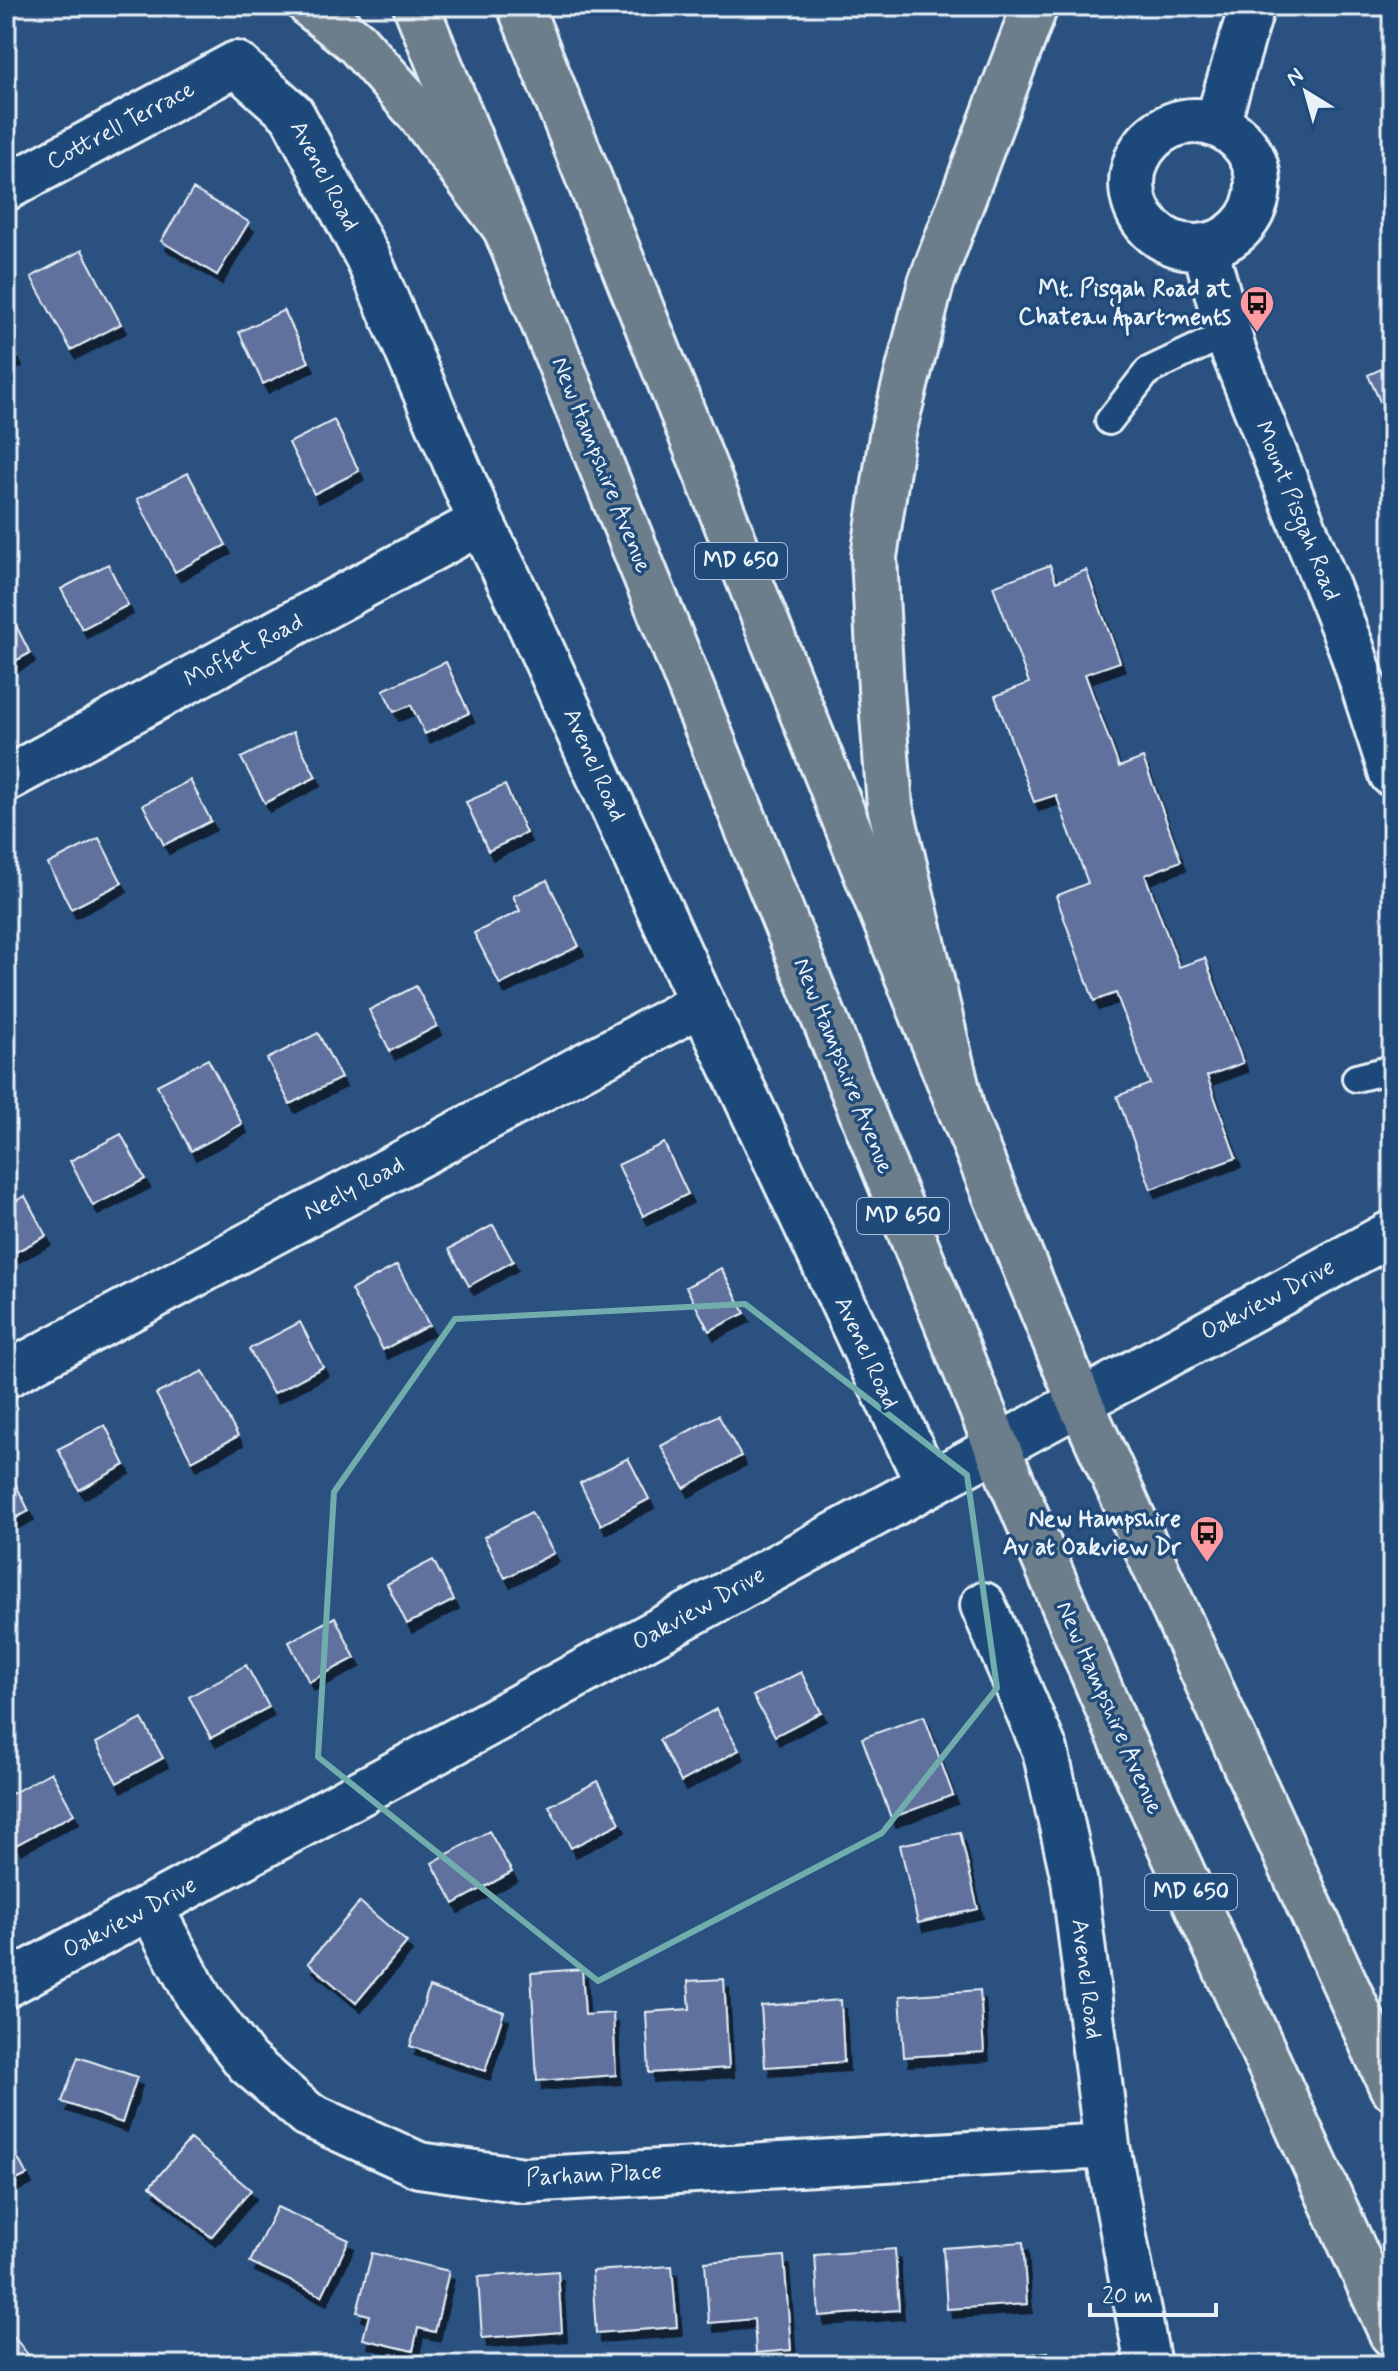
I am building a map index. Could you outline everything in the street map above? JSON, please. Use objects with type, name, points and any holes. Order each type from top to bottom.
[{"type":"main road","points":[[311,6],[357,43],[419,113],[504,226]]},
{"type":"main road","name":"New Hampshire Avenue","points":[[416,6],[997,1447],[1116,1727],[1392,2334]]},
{"type":"main road","name":"MD 650","points":[[520,6],[1080,1402],[1392,2087]]},
{"type":"main road","points":[[963,1115],[890,806],[874,557],[892,436],[931,283],[1035,6]]},
{"type":"street","points":[[1217,124],[1252,6]]},
{"type":"street","name":"Cottrell Terrace","points":[[6,188],[236,64]]},
{"type":"street","name":"Avenel Road","points":[[236,64],[292,114],[368,258],[481,522],[928,1484]]},
{"type":"street","points":[[1194,120],[1217,124],[1238,136],[1252,155],[1259,179],[1256,202],[1246,223],[1228,239],[1205,247],[1183,247],[1163,240],[1145,225],[1132,197],[1131,181],[1137,158],[1150,138],[1171,125],[1194,120]]},
{"type":"street","name":"Mount Pisgah Road","points":[[1205,247],[1228,333],[1351,647],[1392,774]]},
{"type":"street","name":"Moffet Road","points":[[6,779],[481,522]]},
{"type":"street","name":"Neely Road","points":[[6,1375],[702,1003]]},
{"type":"street","name":"Oakview Drive","points":[[6,1985],[1392,1233]]},
{"type":"street","name":"Avenel Road","points":[[983,1605],[1045,1750],[1074,1879],[1107,2146],[1148,2365]]},
{"type":"street","name":"Parham Place","points":[[150,1907],[200,2000],[247,2062],[307,2114],[419,2165],[524,2180],[1107,2146]]},
{"type":"lane","points":[[1109,421],[1148,371],[1228,333]]},
{"type":"lane","points":[[1356,1078],[1392,1069]]},
{"type":"highlighted area","points":[[745,1304],[967,1475],[997,1688],[882,1833],[598,1981],[318,1757],[334,1492],[455,1319]]},
{"type":"building","points":[[193,189],[249,222],[217,275],[161,241]]},
{"type":"building","points":[[82,250],[121,324],[71,350],[31,277]]},
{"type":"building","points":[[284,310],[309,362],[263,384],[239,332]]},
{"type":"building","points":[[6,336],[17,357],[6,363]]},
{"type":"building","points":[[1392,364],[1392,428],[1368,375]]},
{"type":"building","points":[[334,420],[359,471],[314,494],[289,443]]},
{"type":"building","points":[[188,473],[226,545],[175,572],[137,499]]},
{"type":"building","points":[[108,564],[128,605],[82,629],[61,589]]},
{"type":"building","points":[[1050,565],[1056,582],[1086,570],[1120,662],[1085,674],[1119,767],[1143,758],[1181,861],[1145,875],[1179,967],[1205,958],[1243,1063],[1207,1076],[1236,1158],[1151,1189],[1117,1096],[1150,1084],[1116,993],[1094,1001],[1056,896],[1088,883],[1056,795],[1034,802],[995,696],[1029,683],[993,586]]},
{"type":"building","points":[[6,609],[30,653],[6,666]]},
{"type":"building","points":[[446,662],[469,713],[425,734],[411,705],[394,712],[383,690]]},
{"type":"building","points":[[293,732],[316,777],[265,803],[241,758]]},
{"type":"building","points":[[190,780],[211,821],[164,845],[143,805]]},
{"type":"building","points":[[505,785],[526,833],[488,851],[466,802]]},
{"type":"building","points":[[99,838],[122,883],[71,909],[48,864]]},
{"type":"building","points":[[547,880],[579,946],[500,985],[474,933],[520,911],[513,896]]},
{"type":"building","points":[[416,986],[437,1026],[390,1051],[369,1010]]},
{"type":"building","points":[[318,1033],[341,1078],[290,1104],[267,1059]]},
{"type":"building","points":[[208,1059],[242,1124],[191,1151],[157,1085]]},
{"type":"building","points":[[121,1134],[145,1179],[93,1206],[70,1161]]},
{"type":"building","points":[[664,1143],[688,1194],[643,1216],[618,1165]]},
{"type":"building","points":[[25,1196],[46,1236],[6,1257],[6,1206]]},
{"type":"building","points":[[493,1225],[513,1261],[469,1286],[449,1249]]},
{"type":"building","points":[[397,1265],[429,1325],[383,1350],[351,1290]]},
{"type":"building","points":[[721,1268],[745,1313],[709,1331],[686,1287]]},
{"type":"building","points":[[300,1322],[323,1367],[273,1394],[249,1349]]},
{"type":"building","points":[[203,1371],[238,1436],[192,1461],[156,1394]]},
{"type":"building","points":[[718,1415],[741,1456],[684,1488],[661,1446]]},
{"type":"building","points":[[105,1425],[125,1465],[79,1490],[58,1449]]},
{"type":"building","points":[[628,1458],[649,1499],[601,1525],[580,1483]]},
{"type":"building","points":[[9,1471],[29,1511],[6,1523],[6,1473]]},
{"type":"building","points":[[531,1512],[554,1553],[505,1578],[484,1537]]},
{"type":"building","points":[[433,1560],[454,1600],[407,1624],[387,1584]]},
{"type":"building","points":[[335,1617],[355,1658],[309,1682],[289,1642]]},
{"type":"building","points":[[246,1665],[269,1707],[211,1738],[189,1697]]},
{"type":"building","points":[[801,1672],[821,1712],[775,1736],[753,1696]]},
{"type":"building","points":[[716,1709],[739,1750],[681,1782],[659,1740]]},
{"type":"building","points":[[924,1716],[953,1795],[891,1818],[862,1738]]},
{"type":"building","points":[[142,1719],[163,1758],[117,1783],[96,1743]]},
{"type":"building","points":[[51,1772],[74,1814],[16,1845],[6,1826],[6,1797]]},
{"type":"building","points":[[598,1781],[620,1823],[571,1848],[549,1806]]},
{"type":"building","points":[[489,1831],[512,1872],[454,1904],[432,1863]]},
{"type":"building","points":[[960,1832],[978,1909],[918,1923],[900,1845]]},
{"type":"building","points":[[360,1902],[407,1942],[356,2003],[308,1963]]},
{"type":"building","points":[[582,1969],[585,2015],[613,2013],[616,2075],[537,2081],[531,1973]]},
{"type":"building","points":[[724,1979],[729,2068],[649,2073],[646,2012],[690,2009],[688,1981]]},
{"type":"building","points":[[429,1987],[504,2012],[485,2071],[410,2046]]},
{"type":"building","points":[[980,1990],[984,2052],[904,2057],[900,1996]]},
{"type":"building","points":[[841,2000],[844,2062],[765,2067],[761,2006]]},
{"type":"building","points":[[78,2057],[137,2077],[122,2123],[62,2102]]},
{"type":"building","points":[[6,2136],[27,2175],[6,2185]]},
{"type":"building","points":[[190,2139],[251,2190],[211,2237],[150,2186]]},
{"type":"building","points":[[277,2207],[349,2240],[322,2296],[250,2262]]},
{"type":"building","points":[[1023,2242],[1027,2304],[947,2309],[943,2248]]},
{"type":"building","points":[[895,2249],[899,2310],[819,2316],[815,2255]]},
{"type":"building","points":[[372,2253],[449,2271],[435,2332],[418,2328],[413,2351],[363,2339],[369,2315],[357,2312]]},
{"type":"building","points":[[784,2256],[791,2350],[756,2353],[754,2319],[709,2323],[705,2262]]},
{"type":"building","points":[[672,2266],[677,2327],[596,2333],[592,2271]]},
{"type":"building","points":[[558,2271],[562,2332],[482,2338],[478,2277]]},
{"type":"building","points":[[6,2327],[30,2357],[20,2365],[6,2365]]},
{"type":"building","points":[[1048,2352],[1049,2365],[987,2365],[986,2360]]},
{"type":"place","name":"Mt. Pisgah Road at Chateau Apartments","points":[[1257,334]]},
{"type":"place","name":"New Hampshire Av at Oakview Dr","points":[[1207,1564]]}]
